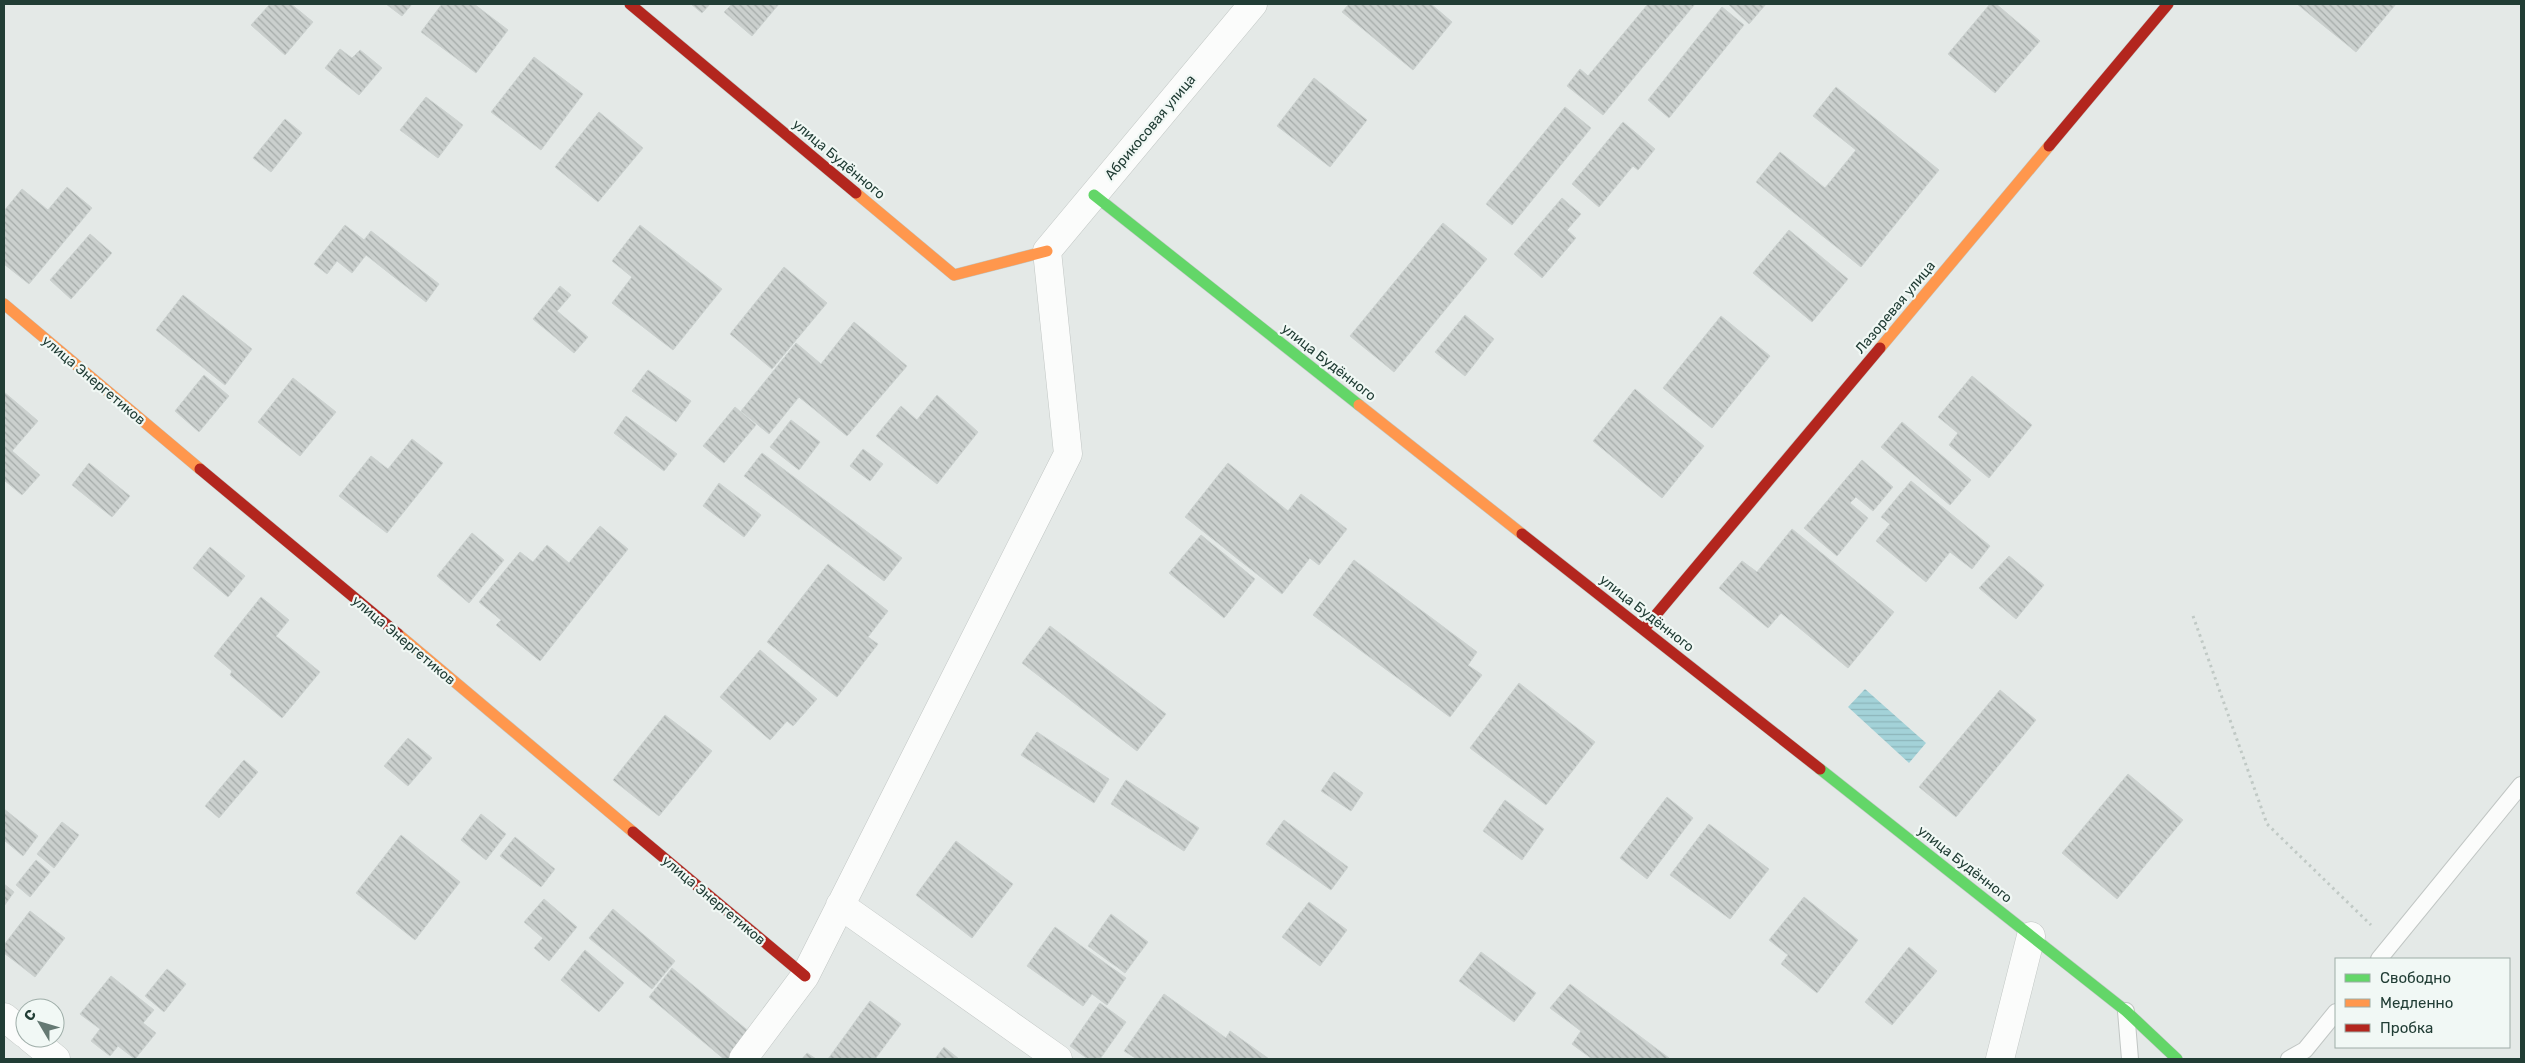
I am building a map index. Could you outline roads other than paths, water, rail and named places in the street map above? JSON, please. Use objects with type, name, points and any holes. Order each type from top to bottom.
[{"type":"street","name":"улица Будённого","points":[[630,4],[954,275],[1047,251]]},
{"type":"street","name":"Абрикосовая улица","points":[[1047,251],[1253,4]]},
{"type":"street","name":"Лазоревая улица","points":[[1644,629],[2168,4]]},
{"type":"street","name":"улица Будённого","points":[[1094,195],[2126,1011],[2177,1059]]},
{"type":"street","points":[[743,1059],[805,976],[1068,454],[1047,251]]},
{"type":"street","name":"улица Энергетиков","points":[[4,304],[805,976]]},
{"type":"street","points":[[840,905],[1058,1059]]},
{"type":"street","points":[[2000,1059],[2031,936]]},
{"type":"street","points":[[4,1017],[15,1026]]},
{"type":"street","points":[[42,1048],[56,1059]]},
{"type":"lane","points":[[2380,958],[2521,785]]},
{"type":"lane","points":[[2126,1011],[2130,1059]]},
{"type":"lane","points":[[2289,1059],[2305,1050],[2335,1013]]},
{"type":"water","points":[[1865,689],[1926,743],[1909,763],[1848,707]]}]
